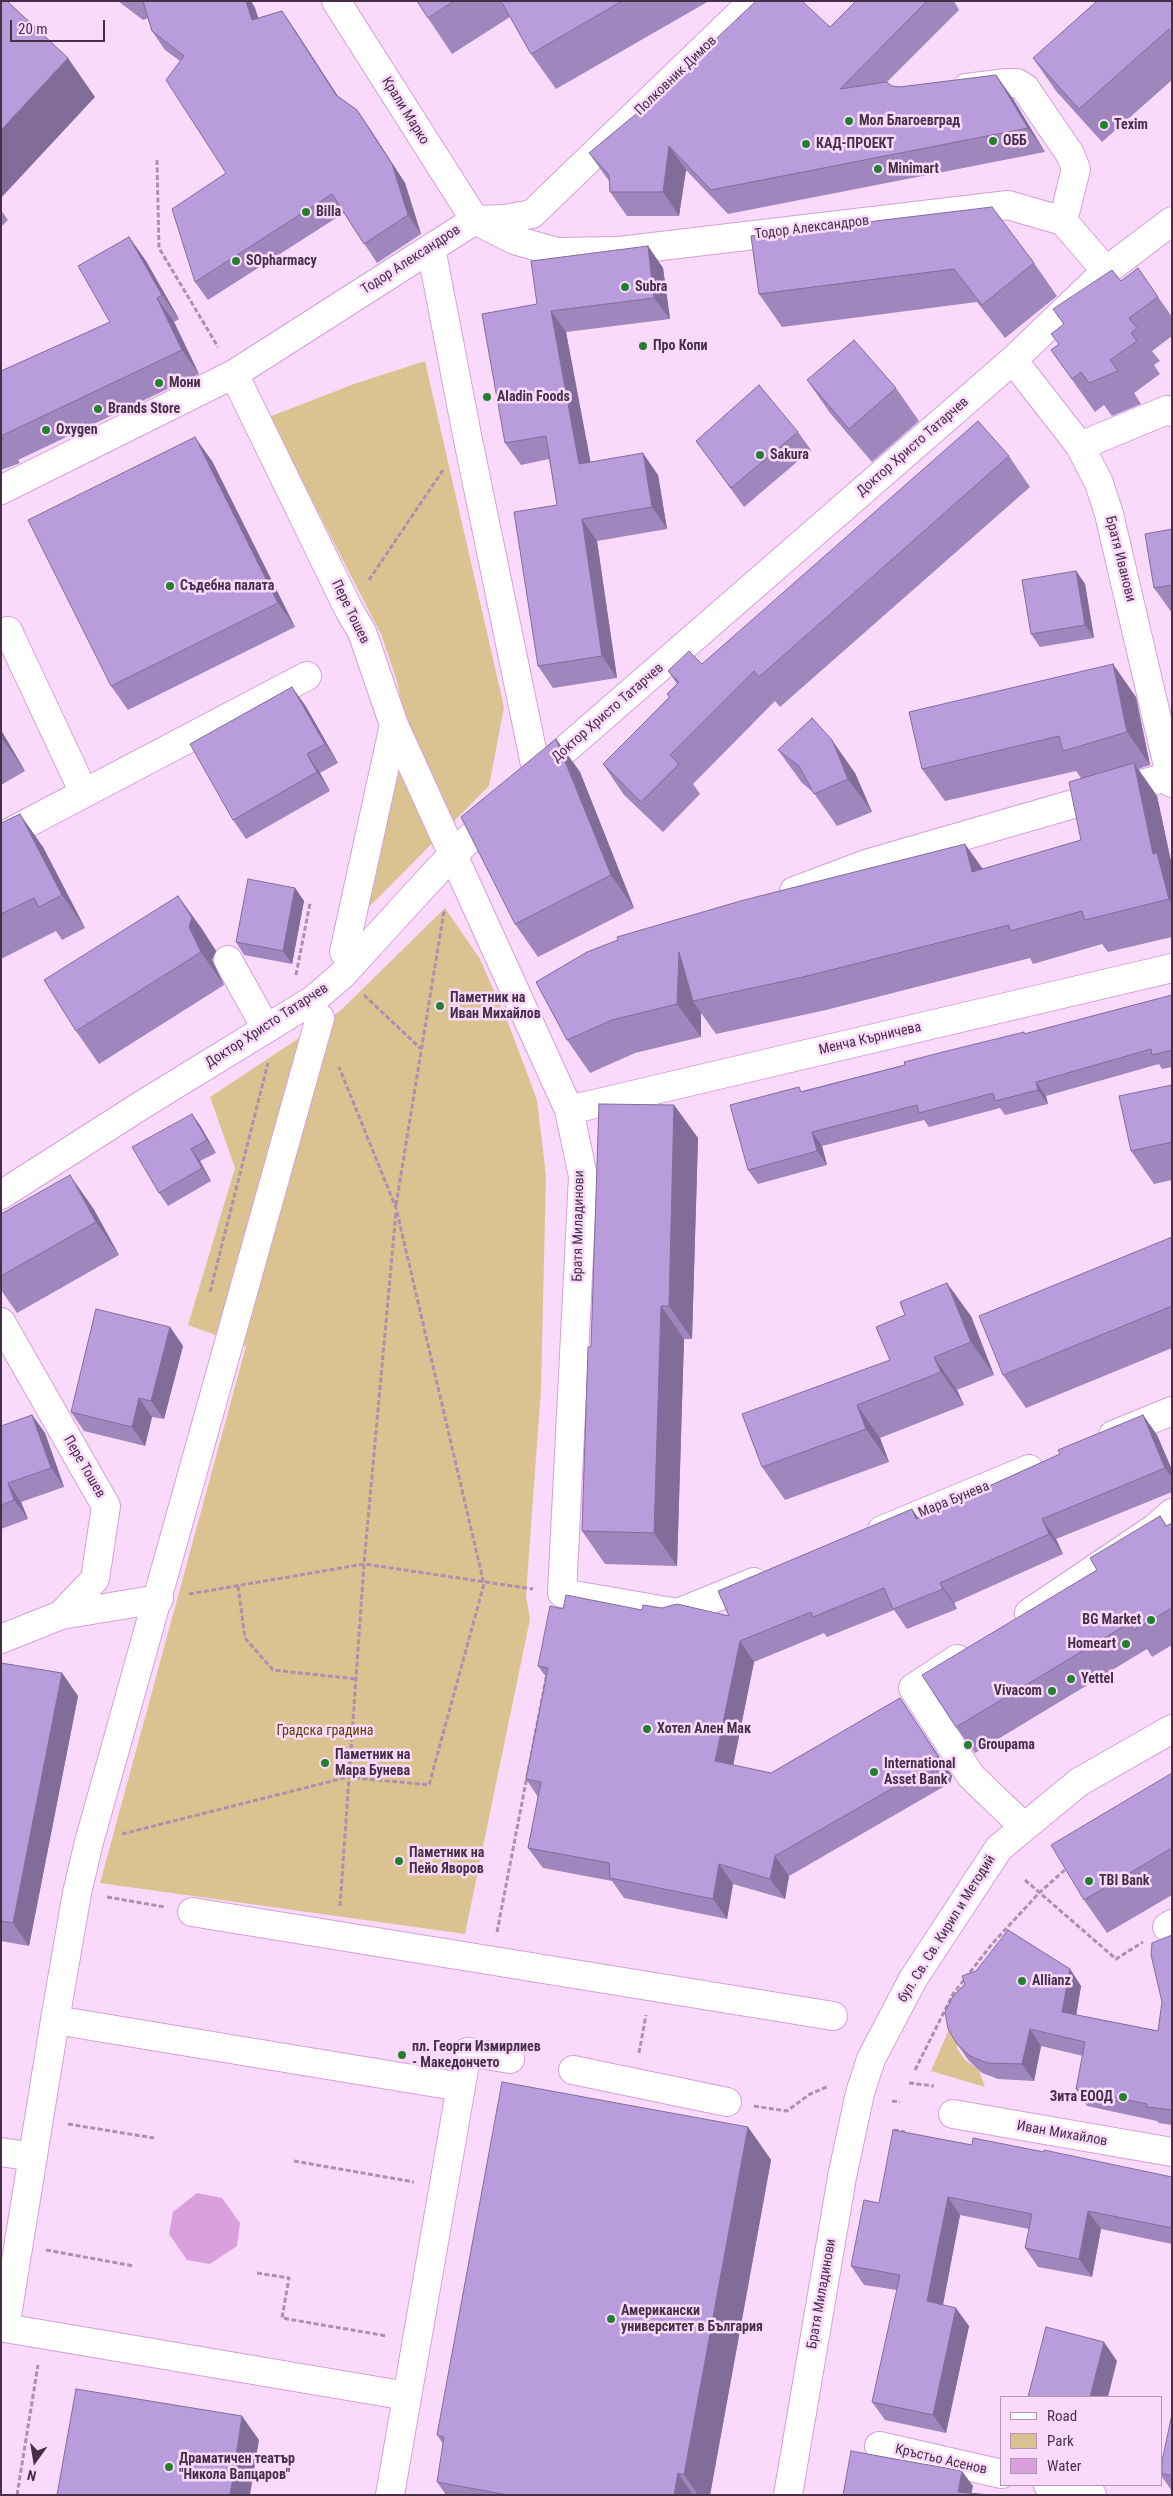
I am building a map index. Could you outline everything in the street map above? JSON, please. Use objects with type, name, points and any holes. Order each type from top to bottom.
[{"type":"street","name":"Крали Марко","points":[[336,1],[475,220]]},
{"type":"street","name":"Полковник Димов","points":[[475,220],[505,219],[532,214],[753,1]]},
{"type":"street","points":[[942,91],[1007,82],[1017,83],[1025,88],[1070,154],[1076,169],[1063,221],[1116,264],[1172,238]]},
{"type":"street","name":"Тодор Александров","points":[[1,490],[234,374],[475,220],[514,240],[557,252],[619,251],[1008,205],[1063,221]]},
{"type":"street","name":"Доктор Христо Татарчев","points":[[1,1195],[144,1103],[278,1021],[316,1009],[342,975],[453,856],[537,774],[1013,360],[1116,264],[1172,221]]},
{"type":"street","points":[[431,248],[467,435],[537,774]]},
{"type":"street","name":"Братя Иванови","points":[[1013,360],[1080,446],[1099,484],[1110,514],[1171,779]]},
{"type":"street","name":"Пере Тошев","points":[[234,374],[349,610],[362,632],[394,725],[453,856]]},
{"type":"street","points":[[1080,446],[1166,410],[1172,412]]},
{"type":"street","points":[[8,631],[84,793]]},
{"type":"street","points":[[1,837],[307,676]]},
{"type":"street","points":[[344,952],[394,725]]},
{"type":"street","points":[[774,898],[866,864],[1171,779]]},
{"type":"street","name":"Братя Миладинови","points":[[453,856],[568,1110],[583,1176],[562,1592]]},
{"type":"street","points":[[228,960],[278,1021]]},
{"type":"street","name":"Менча Кърничева","points":[[568,1110],[1172,968]]},
{"type":"street","points":[[516,994],[543,984]]},
{"type":"street","points":[[316,1009],[159,1599],[77,1892],[33,2157],[10,2244],[5,2328],[407,2396]]},
{"type":"street","name":"Пере Тошев","points":[[1,1322],[106,1506],[95,1579],[61,1614]]},
{"type":"street","points":[[1090,1444],[1172,1411]]},
{"type":"street","name":"Мара Бунева","points":[[861,1538],[1053,1460]]},
{"type":"street","points":[[1004,1629],[1155,1528],[1172,1513]]},
{"type":"street","points":[[562,1592],[678,1613],[779,1572]]},
{"type":"street","points":[[1,1639],[61,1614],[159,1599]]},
{"type":"street","points":[[979,1645],[913,1688],[971,1776],[1024,1827]]},
{"type":"street","name":"бул. Св. Св. Кирил и Методий","points":[[860,2093],[871,2059],[913,1979],[994,1854],[1079,1782],[1172,1729]]},
{"type":"street","points":[[192,1912],[833,2016]]},
{"type":"street","points":[[55,2020],[461,2087]]},
{"type":"street","points":[[390,2495],[467,2052],[510,2059]]},
{"type":"street","points":[[573,2070],[727,2102]]},
{"type":"street","name":"Братя Миладинови","points":[[788,2495],[842,2177],[860,2093]]},
{"type":"street","name":"Иван Михайлов","points":[[953,2114],[1172,2152]]},
{"type":"street","points":[[1,2152],[33,2157]]},
{"type":"street","name":"Кръстьо Асенов","points":[[879,2446],[1000,2474]]},
{"type":"street","points":[[1052,2486],[1092,2495]]},
{"type":"path","points":[[157,160],[159,248],[234,374]]},
{"type":"path","points":[[349,610],[467,435]]},
{"type":"path","points":[[296,977],[310,903]]},
{"type":"path","points":[[338,1935],[364,1564],[396,1208],[445,904]]},
{"type":"path","points":[[370,1002],[422,1050]]},
{"type":"path","points":[[208,1299],[278,1021]]},
{"type":"path","points":[[90,1842],[348,1776],[429,1784],[484,1584],[396,1208],[338,1064]]},
{"type":"path","points":[[159,1599],[364,1564],[484,1584],[562,1592]]},
{"type":"path","points":[[238,1586],[244,1638],[273,1670],[356,1679]]},
{"type":"path","points":[[491,1960],[547,1670]]},
{"type":"path","points":[[915,2070],[953,1994],[992,1944],[1040,1892],[1071,1865]]},
{"type":"path","points":[[1025,1880],[1116,1959],[1169,1925]]},
{"type":"path","points":[[77,1892],[192,1912]]},
{"type":"path","points":[[634,2084],[651,1986]]},
{"type":"path","points":[[909,2082],[934,2086]]},
{"type":"path","points":[[788,2111],[810,2094],[829,2086]]},
{"type":"path","points":[[892,2100],[900,2102]]},
{"type":"path","points":[[76,2125],[154,2138]]},
{"type":"path","points":[[894,2130],[910,2133]]},
{"type":"path","points":[[294,2161],[444,2188]]},
{"type":"path","points":[[54,2251],[134,2266]]},
{"type":"path","points":[[257,2272],[289,2278],[282,2318],[416,2342]]},
{"type":"path","points":[[17,2495],[43,2334]]},
{"type":"green space","points":[[425,361],[504,707],[489,786],[363,913],[406,725],[397,681],[381,634],[269,417],[354,384]]},
{"type":"green space","name":"Градска градина","points":[[445,908],[480,959],[509,1025],[537,1100],[546,1176],[541,1389],[526,1596],[530,1619],[465,1934],[100,1883],[246,1346],[188,1325],[235,1168],[210,1097],[340,1011]]},
{"type":"green space","points":[[955,2015],[957,2048],[965,2060],[979,2070],[985,2087],[931,2071]]},
{"type":"water","points":[[197,2193],[222,2198],[240,2223],[237,2246],[210,2264],[187,2260],[169,2234],[173,2212]]},
{"type":"building","points":[[1,1],[7,1],[68,58],[1,130]]},
{"type":"building","points":[[143,1],[246,1],[252,20],[282,11],[336,95],[357,110],[392,164],[408,215],[364,244],[332,194],[195,282],[172,209],[226,173],[166,80],[184,56],[152,31]]},
{"type":"building","points":[[417,1],[454,1],[428,18]]},
{"type":"building","points":[[501,1],[622,1],[531,54]]},
{"type":"building","name":"Мол Благоевград","points":[[756,1],[802,1],[830,27],[856,1],[927,1],[840,89],[886,82],[892,86],[899,87],[996,75],[1028,128],[711,190],[669,146],[663,192],[610,192],[609,175],[589,153],[642,109]]},
{"type":"building","points":[[1097,1],[1172,1],[1172,33],[1169,29],[1079,109],[1033,58]]},
{"type":"building","points":[[992,207],[1034,263],[982,305],[954,269],[759,294],[751,236]]},
{"type":"building","points":[[129,237],[162,295],[157,298],[182,350],[1,436],[1,371],[110,322],[78,266]]},
{"type":"building","points":[[648,246],[654,298],[551,311],[579,464],[643,453],[652,507],[582,519],[602,656],[538,666],[514,512],[557,505],[546,436],[505,443],[482,314],[537,304],[531,261]]},
{"type":"building","points":[[1138,268],[1158,297],[1129,318],[1137,328],[1131,333],[1137,341],[1110,360],[1118,371],[1089,383],[1081,372],[1072,379],[1051,350],[1059,344],[1051,334],[1064,324],[1053,309],[1112,270],[1121,281]]},
{"type":"building","points":[[854,340],[896,388],[849,429],[807,380]]},
{"type":"building","name":"Sakura","points":[[759,385],[798,432],[731,488],[696,441]]},
{"type":"building","points":[[978,421],[1009,456],[759,677],[754,671],[670,755],[679,764],[641,802],[603,764],[670,697],[667,694],[679,682],[668,671],[689,651],[702,664]]},
{"type":"building","name":"Съдебна палата","points":[[195,437],[278,603],[111,686],[28,520]]},
{"type":"building","points":[[1172,529],[1172,585],[1154,588],[1145,534]]},
{"type":"building","points":[[1076,571],[1085,625],[1031,634],[1022,580]]},
{"type":"building","points":[[1113,664],[1127,732],[1063,751],[1059,736],[922,769],[909,712]]},
{"type":"building","points":[[292,687],[325,744],[307,754],[317,772],[233,820],[190,744]]},
{"type":"building","points":[[812,718],[832,740],[848,779],[814,794],[799,766],[778,750]]},
{"type":"building","points":[[556,739],[611,875],[515,924],[461,817]]},
{"type":"building","points":[[1134,763],[1153,854],[1157,853],[1169,899],[1085,920],[1082,911],[1010,931],[1009,925],[803,977],[693,1001],[679,952],[677,1004],[612,1020],[567,1040],[536,982],[587,952],[618,940],[617,937],[744,900],[965,844],[972,872],[1081,840],[1069,782]]},
{"type":"building","points":[[20,814],[62,895],[39,907],[34,898],[1,914],[1,823]]},
{"type":"building","points":[[248,879],[295,888],[283,951],[236,942]]},
{"type":"building","points":[[178,896],[192,918],[189,927],[201,952],[76,1031],[44,980]]},
{"type":"building","points":[[1172,995],[1172,1050],[1152,1055],[1151,1049],[1036,1082],[1038,1090],[995,1101],[993,1093],[919,1113],[917,1105],[812,1132],[817,1151],[748,1170],[730,1105],[799,1087],[801,1092],[905,1065],[904,1062],[1024,1032],[1024,1034]]},
{"type":"building","points":[[1172,1085],[1172,1142],[1131,1151],[1119,1096]]},
{"type":"building","points":[[599,1104],[674,1105],[669,1306],[661,1306],[654,1533],[582,1531],[588,1347],[591,1347]]},
{"type":"building","points":[[192,1114],[207,1140],[191,1149],[202,1168],[159,1193],[132,1147]]},
{"type":"building","points":[[70,1175],[96,1222],[1,1276],[1,1214]]},
{"type":"building","points":[[1172,1237],[1172,1306],[1003,1375],[979,1316]]},
{"type":"building","points":[[947,1283],[971,1342],[934,1357],[941,1372],[857,1405],[866,1429],[762,1467],[742,1414],[890,1360],[876,1327],[905,1315],[900,1302]]},
{"type":"building","points":[[96,1309],[170,1327],[151,1401],[139,1398],[132,1427],[71,1412]]},
{"type":"building","points":[[32,1415],[51,1468],[8,1483],[14,1500],[1,1505],[1,1426]]},
{"type":"building","points":[[1143,1415],[1165,1468],[1042,1519],[1049,1534],[940,1583],[943,1589],[893,1609],[884,1588],[813,1617],[811,1612],[740,1641],[715,1761],[771,1773],[900,1698],[938,1756],[936,1763],[775,1856],[770,1879],[719,1864],[713,1899],[610,1878],[609,1863],[528,1848],[541,1782],[526,1779],[548,1668],[538,1666],[550,1606],[563,1609],[566,1595],[642,1610],[643,1605],[662,1608],[677,1604],[729,1616],[718,1591],[912,1509],[916,1519],[1060,1454],[1058,1450]]},
{"type":"building","points":[[1160,1516],[1166,1526],[1172,1523],[1172,1608],[1134,1630],[1129,1623],[956,1727],[922,1675],[1097,1570],[1090,1558]]},
{"type":"building","points":[[1,1663],[62,1673],[13,1923],[1,1921]]},
{"type":"building","points":[[1172,1773],[1172,1848],[1084,1900],[1051,1845]]},
{"type":"building","points":[[1008,1930],[1070,1969],[1062,2012],[1158,2031],[1162,2002],[1151,1955],[1152,1943],[1172,1935],[1172,2110],[1147,2107],[1147,2104],[1076,2089],[1085,2042],[1030,2029],[1022,2064],[987,2063],[970,2056],[957,2044],[948,2029],[945,2012],[953,1996],[965,1984],[962,1976],[976,1971]]},
{"type":"building","name":"Американски университет в България","points":[[502,2082],[748,2127],[684,2475],[678,2473],[674,2495],[508,2495],[437,2482],[444,2437],[437,2435]]},
{"type":"building","points":[[893,2130],[972,2145],[973,2138],[1044,2152],[1044,2150],[1172,2177],[1172,2228],[1088,2211],[1079,2259],[1025,2248],[1032,2214],[948,2197],[927,2301],[956,2308],[933,2415],[872,2402],[900,2275],[851,2266],[864,2200],[879,2203]]},
{"type":"building","points":[[1046,2327],[1104,2342],[1090,2396],[1028,2396]]},
{"type":"building","name":"Драматичен театър \"Никола Вапцаров\"","points":[[76,2389],[242,2416],[230,2495],[57,2495]]},
{"type":"building","points":[[1172,2414],[1172,2475],[1163,2474],[1163,2456]]},
{"type":"building","points":[[851,2451],[962,2471],[958,2492],[990,2495],[843,2495]]},
{"type":"place","name":"Мол Благоевград","points":[[849,121]]},
{"type":"place","name":"Texim","points":[[1104,125]]},
{"type":"place","name":"ОББ","points":[[993,141]]},
{"type":"place","name":"КАД-ПРОЕКТ","points":[[806,144]]},
{"type":"place","name":"Minimart","points":[[878,169]]},
{"type":"place","name":"Billa","points":[[306,212]]},
{"type":"place","name":"SOpharmacy","points":[[236,261]]},
{"type":"place","name":"Subra","points":[[625,287]]},
{"type":"place","name":"Про Копи","points":[[643,346]]},
{"type":"place","name":"Мони","points":[[159,383]]},
{"type":"place","name":"Aladin Foods","points":[[487,397]]},
{"type":"place","name":"Brands Store","points":[[98,409]]},
{"type":"place","name":"Oxygen","points":[[46,430]]},
{"type":"place","name":"Sakura","points":[[760,455]]},
{"type":"place","name":"Съдебна палата","points":[[170,586]]},
{"type":"place","name":"Паметник на Иван Михайлов","points":[[440,1006]]},
{"type":"place","name":"BG Market","points":[[1151,1620]]},
{"type":"place","name":"Homeart","points":[[1126,1644]]},
{"type":"place","name":"Yettel","points":[[1071,1679]]},
{"type":"place","name":"Vivacom","points":[[1052,1691]]},
{"type":"place","name":"Хотел Ален Мак","points":[[647,1729]]},
{"type":"place","name":"Groupama","points":[[968,1745]]},
{"type":"place","name":"Паметник на Мара Бунева","points":[[325,1763]]},
{"type":"place","name":"International Asset Bank","points":[[874,1772]]},
{"type":"place","name":"Паметник на Пейо Яворов","points":[[399,1861]]},
{"type":"place","name":"TBI Bank","points":[[1089,1881]]},
{"type":"place","name":"Allianz","points":[[1022,1981]]},
{"type":"place","name":"пл. Георги Измирлиев - Македончето","points":[[402,2055]]},
{"type":"place","name":"Зита ЕООД","points":[[1123,2097]]},
{"type":"place","name":"Американски университет в България","points":[[611,2319]]},
{"type":"place","name":"Драматичен театър \"Никола Вапцаров\"","points":[[169,2467]]}]
